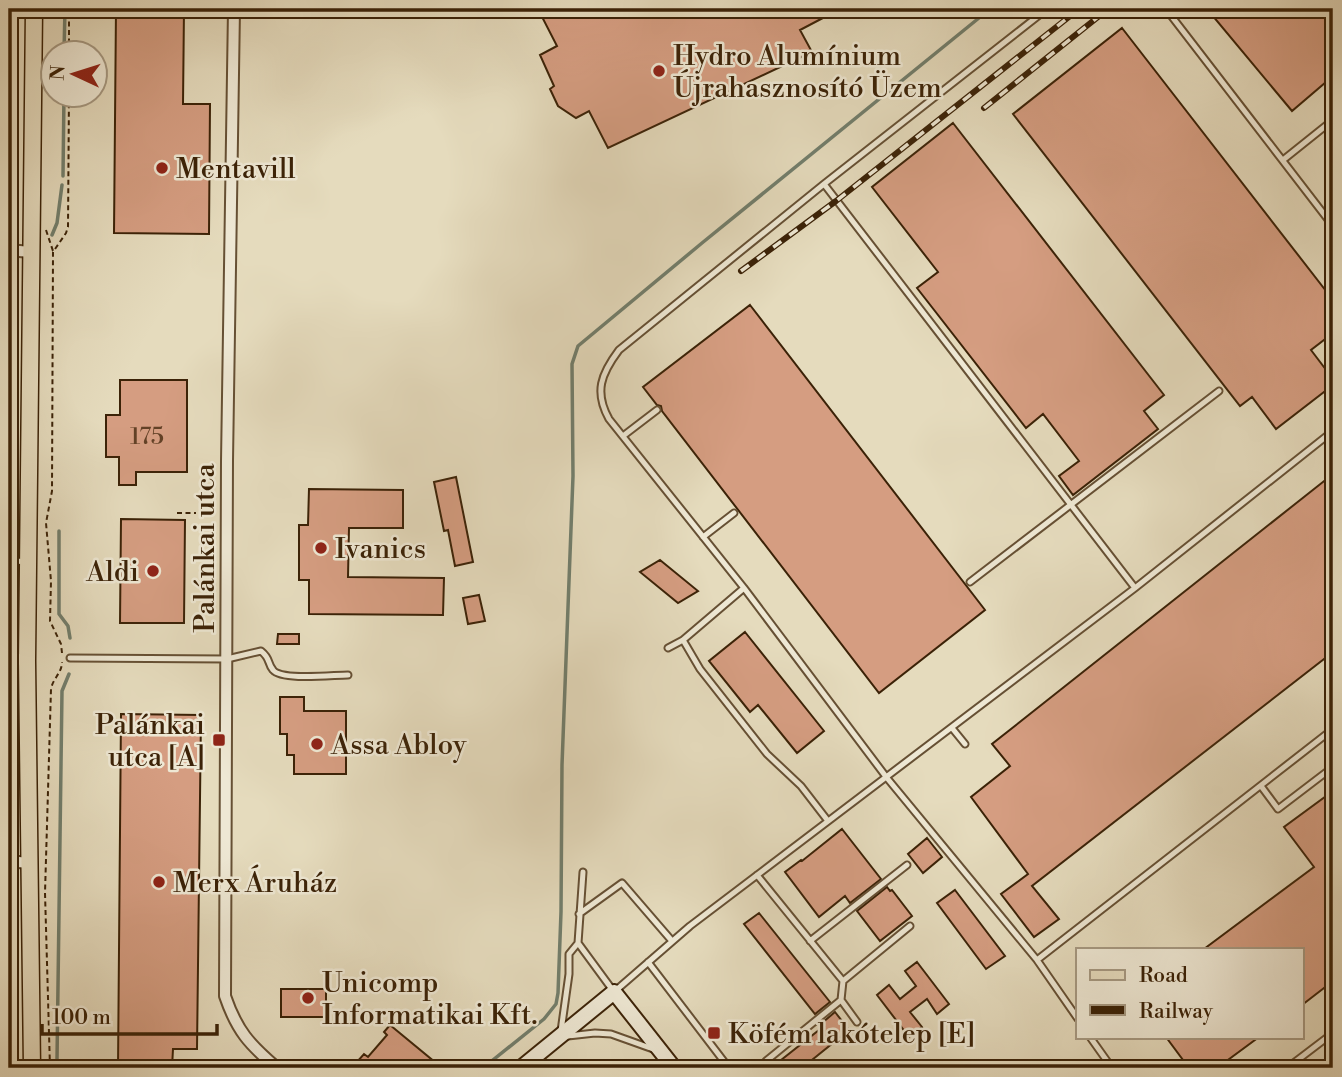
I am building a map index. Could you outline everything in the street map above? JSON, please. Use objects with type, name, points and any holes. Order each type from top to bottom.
[{"type":"main road","points":[[32,1068],[27,661],[34,9]]},
{"type":"street","name":"Palánkai utca","points":[[234,9],[227,461],[225,996],[236,1025],[256,1050],[276,1068]]},
{"type":"street","points":[[9,250],[30,252]]},
{"type":"street","points":[[9,657],[27,661]]},
{"type":"street","points":[[9,861],[28,863]]},
{"type":"street","points":[[521,1068],[614,992],[674,1068]]},
{"type":"lane","points":[[1048,9],[618,350],[605,371],[601,401],[609,419],[744,588],[887,778],[1037,960],[1076,1016]]},
{"type":"lane","points":[[1166,9],[1333,226]]},
{"type":"lane","points":[[1283,160],[1333,120]]},
{"type":"lane","points":[[824,184],[1135,588]]},
{"type":"lane","points":[[970,582],[1219,391]]},
{"type":"lane","points":[[623,436],[657,410]]},
{"type":"lane","points":[[578,943],[614,992],[672,941],[1135,588],[1333,431]]},
{"type":"lane","points":[[703,537],[734,513]]},
{"type":"lane","points":[[9,560],[28,563]]},
{"type":"lane","points":[[668,648],[683,640],[744,588]]},
{"type":"lane","points":[[683,640],[700,669],[767,754],[801,786],[828,821]]},
{"type":"lane","points":[[70,658],[226,659],[261,651],[268,657],[272,669],[279,674],[348,675]]},
{"type":"lane","points":[[952,728],[965,744]]},
{"type":"lane","points":[[1037,960],[1333,729]]},
{"type":"lane","points":[[1261,786],[1278,809],[1333,767]]},
{"type":"lane","points":[[810,941],[907,864]]},
{"type":"lane","points":[[583,872],[578,943],[569,954],[561,1036],[611,1034],[660,1052]]},
{"type":"lane","points":[[757,875],[843,981]]},
{"type":"lane","points":[[579,914],[622,883],[672,941]]},
{"type":"lane","points":[[857,1021],[841,1000],[843,981],[910,926]]},
{"type":"lane","points":[[648,962],[729,1068]]},
{"type":"lane","points":[[766,1061],[841,1000]]},
{"type":"lane","points":[[1287,1068],[1333,1032]]},
{"type":"lane","points":[[1091,1038],[1112,1068]]},
{"type":"path","points":[[69,9],[69,38]]},
{"type":"path","points":[[53,252],[68,227],[69,108]]},
{"type":"path","points":[[46,229],[53,252],[52,491],[46,523],[51,581],[50,621],[61,644],[62,669],[52,682],[51,689],[46,828],[50,1068]]},
{"type":"path","points":[[177,513],[196,513]]},
{"type":"building","name":"Mentavill","points":[[116,9],[184,9],[183,104],[210,104],[209,234],[114,233]]},
{"type":"building","name":"Hydro Alumínium Újrahasznosító Üzem","points":[[538,9],[840,9],[800,30],[812,52],[608,148],[589,111],[576,118],[558,106],[550,89],[554,86],[540,55],[557,46]]},
{"type":"building","points":[[1207,9],[1333,9],[1333,76],[1292,111]]},
{"type":"building","points":[[1122,28],[1333,300],[1333,333],[1311,350],[1333,379],[1333,385],[1276,429],[1252,397],[1240,406],[1013,114]]},
{"type":"building","points":[[953,123],[1164,395],[1144,411],[1158,429],[1073,495],[1059,476],[1079,461],[1043,414],[1026,428],[917,288],[938,272],[872,187]]},
{"type":"building","points":[[750,305],[985,610],[879,693],[662,411],[661,406],[657,405],[643,387]]},
{"type":"building","points":[[120,380],[187,380],[187,472],[136,472],[136,485],[119,485],[119,457],[106,457],[106,415],[120,415]]},
{"type":"building","points":[[1333,474],[1333,652],[1032,886],[1059,919],[1034,937],[1001,894],[1028,874],[971,797],[1010,766],[992,744]]},
{"type":"building","points":[[456,477],[473,562],[455,566],[448,530],[444,531],[434,482]]},
{"type":"building","points":[[309,489],[403,490],[403,528],[349,528],[348,577],[444,578],[443,615],[309,614],[309,580],[299,580],[299,525],[308,525]]},
{"type":"building","name":"Aldi","points":[[121,519],[185,520],[184,623],[120,623]]},
{"type":"building","points":[[660,560],[698,591],[678,603],[640,572]]},
{"type":"building","points":[[479,595],[485,621],[468,624],[463,598]]},
{"type":"building","points":[[745,632],[824,731],[797,753],[758,705],[750,712],[709,661]]},
{"type":"building","points":[[278,634],[299,634],[299,644],[277,644]]},
{"type":"building","name":"Assa Abloy","points":[[280,697],[304,697],[304,711],[346,711],[346,774],[294,774],[294,755],[287,755],[287,734],[280,734]]},
{"type":"building","name":"Merx Áruház","points":[[121,714],[201,715],[197,1049],[173,1049],[172,1068],[118,1068]]},
{"type":"building","points":[[1333,791],[1333,981],[1304,1003],[1304,948],[1205,948],[1314,867],[1284,827]]},
{"type":"building","points":[[842,829],[881,879],[850,903],[845,896],[819,917],[785,872]]},
{"type":"building","points":[[927,838],[942,857],[923,873],[908,854]]},
{"type":"building","points":[[887,887],[912,916],[880,941],[857,911]]},
{"type":"building","points":[[955,890],[1005,956],[986,969],[937,903]]},
{"type":"building","points":[[759,913],[830,1002],[815,1014],[744,924]]},
{"type":"building","points":[[917,962],[949,1004],[937,1014],[927,999],[910,1012],[922,1027],[909,1037],[877,995],[889,985],[900,999],[916,986],[905,971]]},
{"type":"building","points":[[281,989],[326,989],[326,1017],[281,1017]]},
{"type":"building","points":[[835,1012],[849,1030],[802,1068],[771,1068],[824,1026],[822,1023]]},
{"type":"building","points":[[390,1025],[436,1063],[432,1068],[361,1068],[356,1063],[364,1054],[368,1057],[387,1035],[384,1032]]},
{"type":"building","points":[[1167,1038],[1258,1038],[1217,1068],[1189,1068]]},
{"type":"waterway","points":[[64,38],[65,9]]},
{"type":"waterway","points":[[483,1068],[544,1019],[556,1004],[558,993],[562,765],[573,476],[572,364],[578,346],[990,9]]},
{"type":"waterway","points":[[63,176],[64,108]]},
{"type":"waterway","points":[[52,235],[57,223],[62,185]]},
{"type":"waterway","points":[[59,531],[59,614],[68,626],[70,638]]},
{"type":"waterway","points":[[62,1068],[57,1060],[62,691],[69,674]]},
{"type":"railway","points":[[741,271],[836,201],[1079,9]]},
{"type":"railway","points":[[984,108],[1108,9]]},
{"type":"place","name":"Hydro Alumínium Újrahasznosító Üzem","points":[[659,71]]},
{"type":"place","name":"Mentavill","points":[[162,168]]},
{"type":"place","name":"Ivanics","points":[[321,548]]},
{"type":"place","name":"Aldi","points":[[153,571]]},
{"type":"place","name":"Palánkai utca [A]","points":[[219,740]]},
{"type":"place","name":"Assa Abloy","points":[[317,744]]},
{"type":"place","name":"Merx Áruház","points":[[159,882]]},
{"type":"place","name":"Unicomp Informatikai Kft.","points":[[308,998]]},
{"type":"place","name":"Köfém lakótelep [E]","points":[[714,1033]]}]
